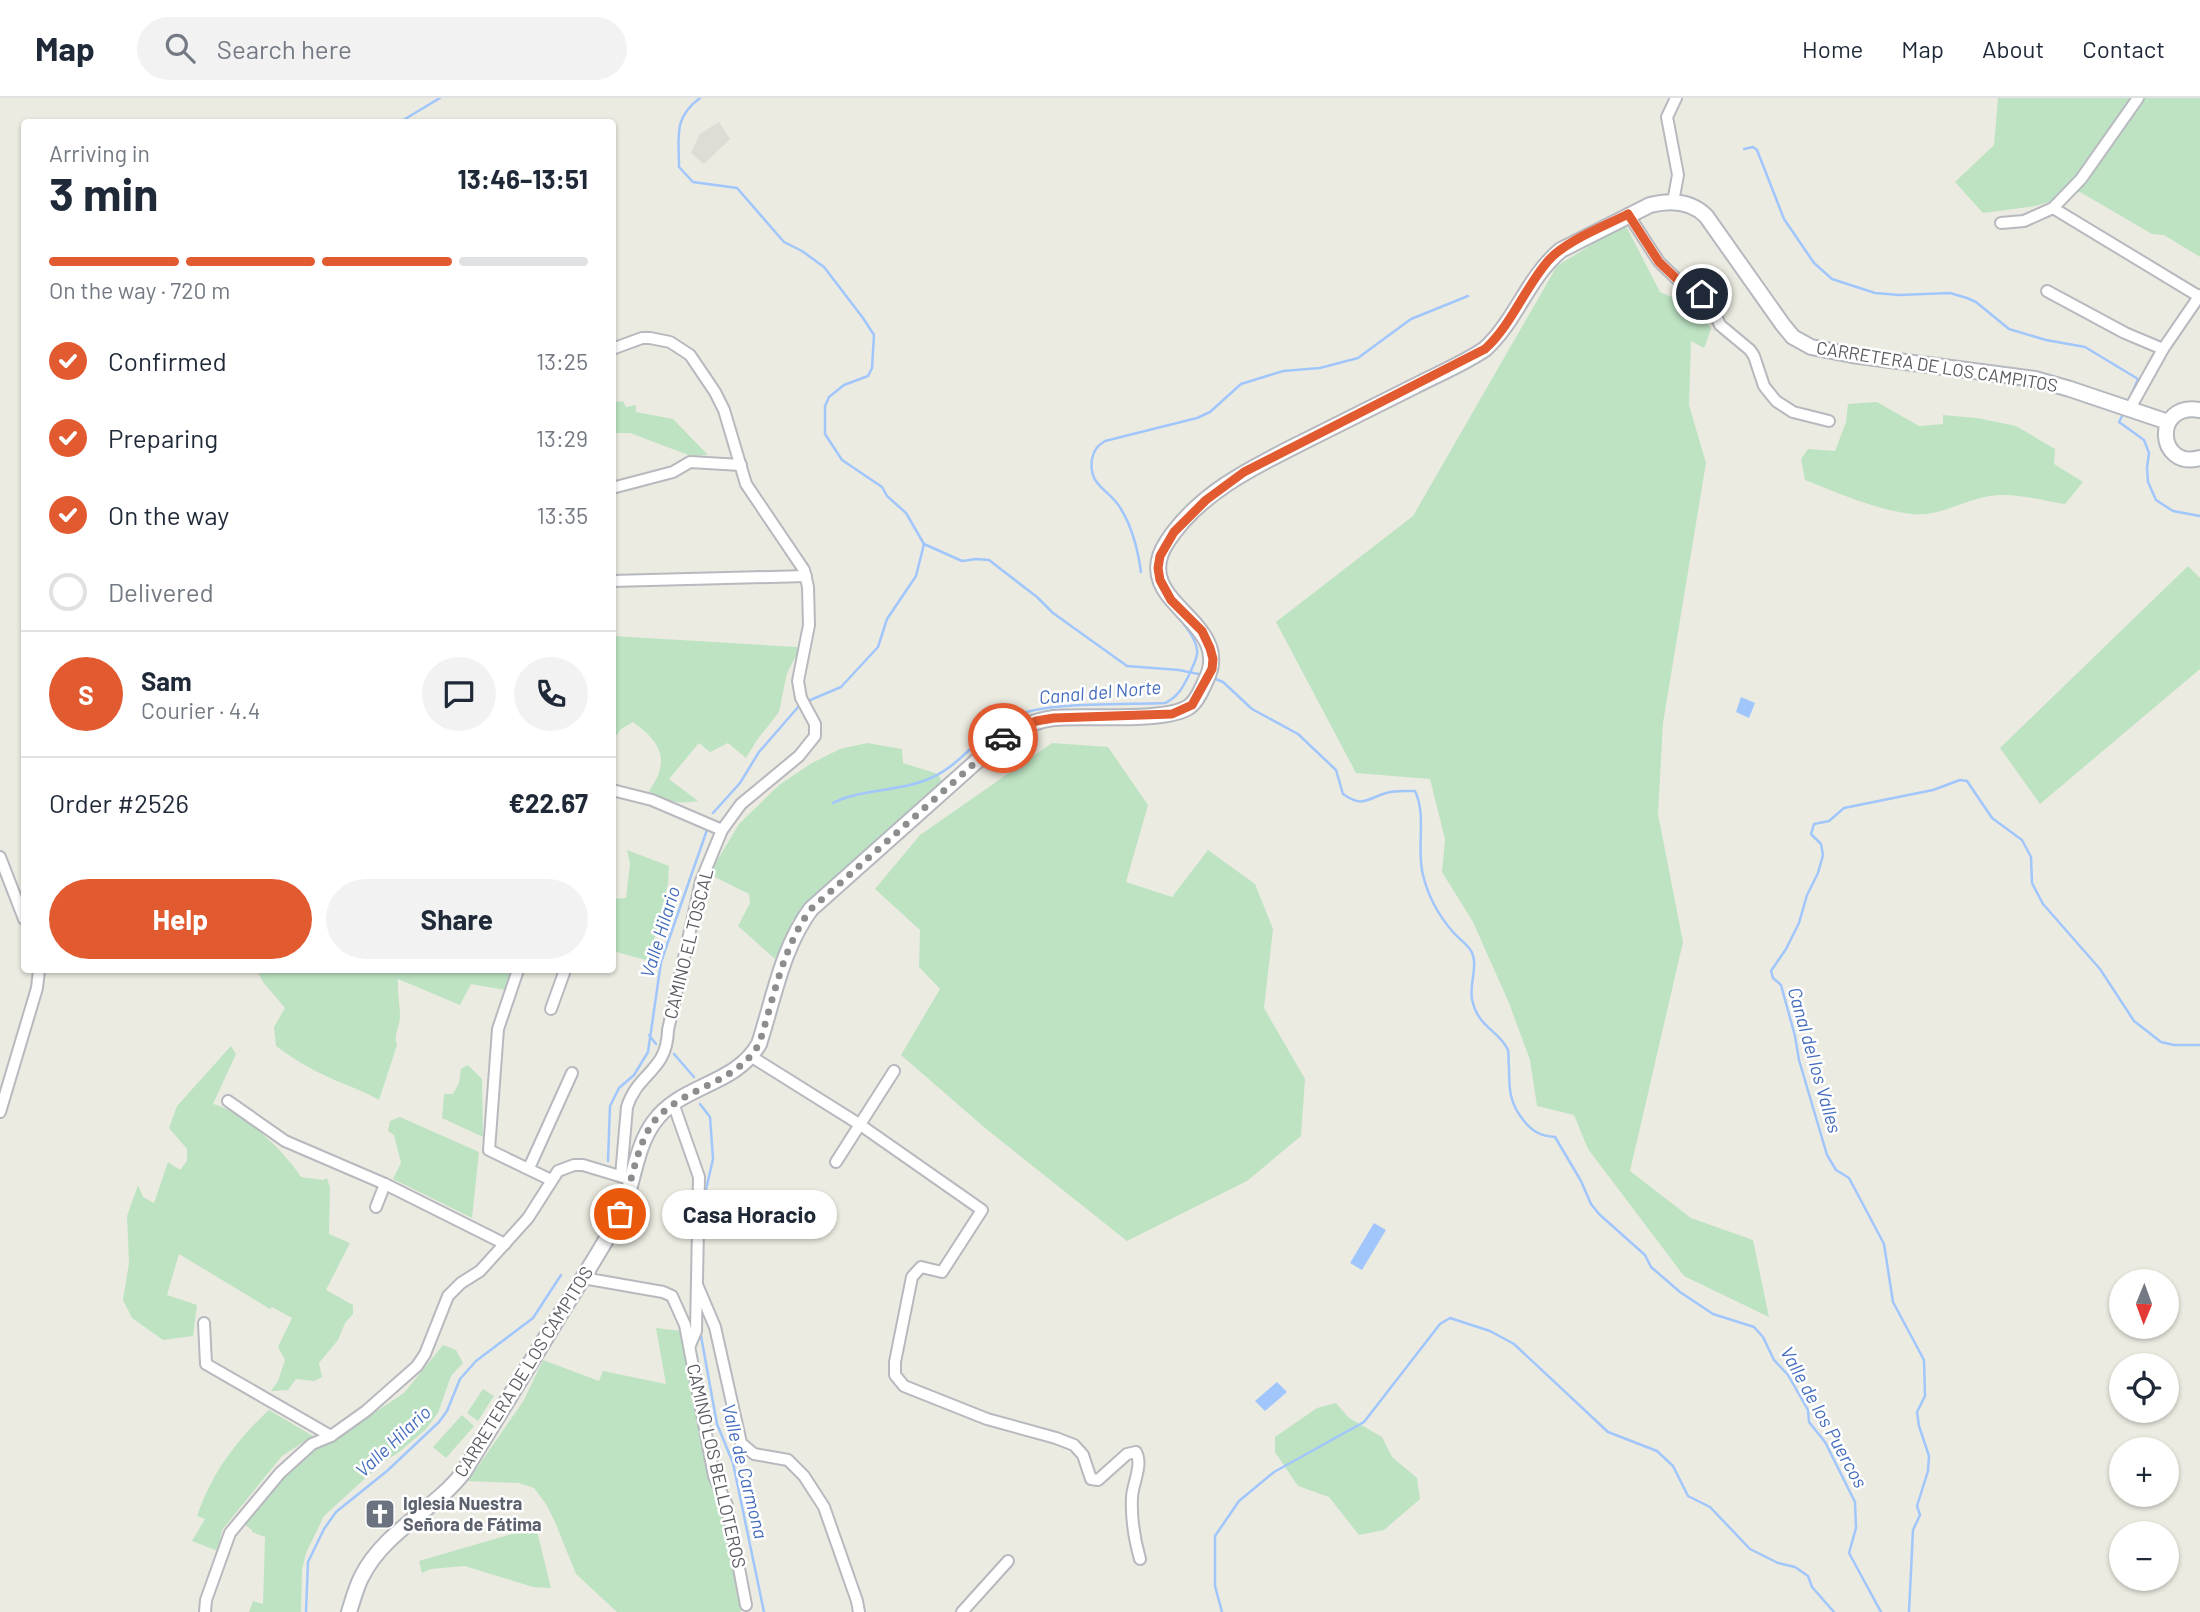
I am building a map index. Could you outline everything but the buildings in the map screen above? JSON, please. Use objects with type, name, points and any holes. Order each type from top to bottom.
[{"type":"main road","points":[[752,1057],[759,1044],[789,946],[799,925],[811,909],[1005,736],[1036,721],[1172,714],[1195,702],[1212,669],[1212,653],[1196,624],[1167,594],[1158,574],[1163,549],[1179,526],[1206,500],[1244,472],[1485,349],[1504,329],[1549,259],[1560,250],[1628,214],[1656,204],[1673,202]]},
{"type":"main road","name":"CARRETERA DE LOS CAMPITOS","points":[[1673,202],[1692,206],[1706,216],[1783,325],[1793,337],[1804,344],[1832,352],[2035,380],[2168,422]]},
{"type":"main road","points":[[2200,410],[2180,411],[2168,422],[2166,440],[2172,451],[2182,458],[2200,458]]},
{"type":"main road","name":"CARRETERA DE LOS CAMPITOS","points":[[349,1612],[362,1575],[386,1544],[452,1487],[463,1473],[620,1214],[626,1178],[654,1122],[673,1103],[713,1081],[730,1075],[752,1057]]},
{"type":"street","points":[[1673,202],[1678,175],[1667,117],[1676,98]]},
{"type":"street","points":[[2001,223],[2024,221],[2053,208],[2081,179],[2138,98]]},
{"type":"street","points":[[2053,208],[2199,296],[2163,349],[2129,410]]},
{"type":"street","points":[[1628,214],[1659,262],[1681,283],[1695,289],[1710,302],[1720,326],[1750,350],[1764,386],[1776,401],[1793,412],[1829,421]]},
{"type":"street","points":[[2047,291],[2163,349]]},
{"type":"street","points":[[616,348],[642,338],[650,338],[670,342],[685,350],[705,376],[724,410],[746,484],[806,576]]},
{"type":"street","points":[[616,487],[673,471],[690,462],[741,465]]},
{"type":"street","points":[[616,581],[806,576]]},
{"type":"street","name":"CAMINO EL TOSCAL","points":[[626,1178],[627,1107],[630,1098],[662,1059],[666,1049],[701,881],[722,830],[741,804],[799,756],[814,736],[815,724],[801,698],[798,681],[808,625],[806,576]]},
{"type":"street","points":[[616,791],[652,800],[722,830]]},
{"type":"street","points":[[0,858],[21,911]]},
{"type":"street","points":[[0,1112],[31,1009],[38,973]]},
{"type":"street","points":[[517,973],[498,1029],[489,1150],[551,1180]]},
{"type":"street","points":[[551,1009],[564,973]]},
{"type":"street","points":[[752,1057],[859,1124],[982,1210],[942,1272],[921,1267],[912,1277],[895,1362],[895,1375],[904,1385],[974,1414],[1074,1445],[1083,1455],[1091,1479],[1098,1480],[1127,1454],[1136,1452],[1139,1458],[1132,1495],[1133,1536],[1140,1559]]},
{"type":"street","points":[[836,1162],[894,1071]]},
{"type":"street","points":[[528,1168],[572,1073]]},
{"type":"street","points":[[228,1101],[285,1141],[385,1184],[505,1244]]},
{"type":"street","points":[[673,1103],[699,1177],[696,1331],[689,1348]]},
{"type":"street","points":[[205,1612],[206,1601],[230,1533],[280,1473],[312,1444],[331,1436],[366,1410],[417,1366],[425,1354],[448,1296],[461,1283],[480,1271],[505,1244],[528,1217],[558,1171],[574,1165],[626,1178]]},
{"type":"street","points":[[376,1207],[385,1184]]},
{"type":"street","name":"CAMINO LOS BELLOTEROS","points":[[583,1278],[668,1293],[672,1296],[685,1325],[714,1476],[727,1505],[746,1605]]},
{"type":"street","points":[[698,1287],[715,1327],[741,1443],[754,1454],[788,1460],[804,1476],[824,1507],[859,1612]]},
{"type":"street","points":[[204,1323],[206,1364],[331,1436]]},
{"type":"street","points":[[962,1612],[1007,1561]]},
{"type":"shaded area","points":[[719,122],[730,139],[704,164],[691,153],[700,134]]},
{"type":"green space","points":[[1998,98],[2200,98],[2200,257],[2164,235],[2152,234],[2080,192],[2035,206],[1983,213],[1955,182],[1994,145]]},
{"type":"green space","points":[[1625,224],[1660,292],[1698,308],[1711,329],[1704,348],[1691,341],[1689,405],[1706,463],[1663,723],[1658,814],[1683,942],[1630,1171],[1691,1218],[1753,1240],[1769,1317],[1684,1276],[1588,1149],[1574,1115],[1537,1106],[1530,1060],[1509,1003],[1473,922],[1442,872],[1445,839],[1430,779],[1356,773],[1276,622],[1413,516],[1557,266]]},
{"type":"green space","points":[[623,401],[626,407],[636,405],[636,412],[673,419],[708,455],[691,456],[630,433],[616,433],[616,402]]},
{"type":"green space","points":[[1877,402],[1919,426],[1943,424],[1943,415],[2016,426],[2055,449],[2054,464],[2083,482],[2065,504],[1994,495],[1940,511],[1912,514],[1871,505],[1805,480],[1801,459],[1808,449],[1835,451],[1846,422],[1848,404]]},
{"type":"green space","points":[[2188,566],[2200,578],[2200,669],[2040,804],[2000,748]]},
{"type":"green space","points":[[616,636],[797,647],[797,654],[787,673],[779,712],[746,758],[728,743],[710,752],[699,743],[669,779],[698,801],[672,802],[653,795],[649,791],[660,770],[660,752],[643,729],[633,722],[621,729],[616,736]]},
{"type":"green space","points":[[867,743],[902,749],[903,763],[938,774],[943,784],[901,817],[868,853],[793,920],[775,959],[738,926],[750,903],[749,894],[709,874],[739,824],[779,785],[812,763],[840,749]]},
{"type":"green space","points":[[1052,743],[1108,747],[1148,805],[1126,882],[1172,897],[1208,850],[1255,884],[1273,929],[1264,1008],[1305,1079],[1301,1136],[1247,1181],[1127,1241],[985,1128],[901,1055],[940,989],[919,967],[920,930],[875,889],[920,835]]},
{"type":"green space","points":[[627,850],[669,866],[668,884],[649,961],[616,952],[616,899],[626,898],[630,864]]},
{"type":"green space","points":[[258,973],[512,973],[505,990],[471,984],[460,1005],[398,979],[400,1016],[397,1045],[379,1100],[334,1080],[276,1046],[274,1027],[285,1008]]},
{"type":"green space","points":[[231,1046],[236,1054],[213,1104],[225,1108],[250,1124],[284,1156],[301,1177],[323,1180],[327,1178],[330,1188],[329,1234],[350,1243],[326,1290],[353,1305],[353,1314],[345,1323],[338,1340],[319,1363],[322,1377],[314,1381],[296,1379],[288,1390],[271,1391],[278,1381],[285,1360],[278,1347],[292,1318],[272,1307],[270,1309],[179,1254],[167,1295],[197,1305],[193,1336],[163,1340],[132,1318],[123,1300],[129,1263],[127,1216],[138,1185],[143,1197],[154,1203],[168,1162],[180,1170],[187,1161],[187,1149],[169,1128],[177,1106]]},
{"type":"green space","points":[[468,1065],[482,1079],[483,1137],[442,1118],[444,1094],[453,1094],[459,1083],[461,1069]]},
{"type":"green space","points":[[400,1117],[479,1152],[472,1218],[393,1179],[401,1163],[394,1135],[388,1131],[390,1121]]},
{"type":"green space","points":[[656,1328],[682,1331],[708,1475],[722,1509],[741,1612],[617,1612],[576,1574],[555,1522],[534,1488],[519,1483],[468,1481],[524,1400],[543,1360],[599,1381],[603,1371],[666,1384]]},
{"type":"green space","points":[[443,1345],[456,1350],[463,1363],[451,1376],[438,1413],[426,1429],[382,1463],[324,1516],[306,1553],[302,1570],[301,1612],[249,1612],[253,1601],[263,1604],[265,1537],[252,1532],[245,1525],[282,1476],[316,1447],[339,1436],[404,1393]]},
{"type":"green space","points":[[483,1389],[494,1396],[478,1421],[467,1413]]},
{"type":"green space","points":[[1336,1403],[1349,1418],[1382,1437],[1392,1457],[1417,1478],[1420,1499],[1384,1530],[1359,1535],[1329,1497],[1298,1486],[1275,1452],[1275,1437],[1317,1408]]},
{"type":"green space","points":[[269,1410],[313,1436],[282,1456],[222,1530],[218,1551],[192,1541],[205,1519],[197,1516],[217,1472],[246,1433]]},
{"type":"green space","points":[[462,1415],[474,1426],[446,1458],[433,1447]]},
{"type":"green space","points":[[536,1527],[551,1588],[533,1587],[465,1566],[431,1569],[422,1573],[419,1561]]},
{"type":"water","points":[[1741,697],[1755,703],[1749,718],[1736,712]]},
{"type":"water","points":[[1374,1223],[1386,1230],[1362,1270],[1350,1263]]},
{"type":"water","points":[[1277,1382],[1287,1392],[1265,1411],[1255,1401]]},
{"type":"waterway","points":[[405,119],[440,98]]},
{"type":"waterway","name":"Valle Hilario","points":[[700,98],[691,105],[681,120],[679,167],[693,182],[737,188],[784,242],[824,267],[863,318],[874,335],[872,368],[868,376],[844,385],[829,397],[825,406],[825,434],[842,460],[882,487],[887,496],[906,513],[924,544],[916,576],[887,619],[878,647],[841,687],[808,701]]},
{"type":"waterway","name":"Canal del Norte","points":[[1744,149],[1753,147],[1757,150],[1784,219],[1814,263],[1832,279],[1875,293],[1950,293],[1967,298],[1976,302],[2009,329],[2046,340],[2085,347],[2138,379],[2130,398]]},
{"type":"waterway","name":"Canal del Norte","points":[[1141,572],[1134,540],[1125,517],[1116,502],[1093,476],[1092,459],[1100,445],[1105,441],[1197,418],[1210,412],[1241,384],[1283,371],[1320,368],[1358,358],[1411,319],[1468,296]]},
{"type":"waterway","name":"Canal del Norte","points":[[2123,414],[2119,422],[2144,440],[2149,453],[2148,482],[2156,500],[2173,511],[2200,516]]},
{"type":"waterway","name":"Valle de los Puercos","points":[[924,544],[962,561],[989,560],[1037,597],[1053,613],[1127,666],[1179,670],[1203,675]]},
{"type":"waterway","name":"Canal del Norte","points":[[833,803],[931,778],[951,766],[1002,722],[1016,715],[1057,707],[1170,701],[1180,691],[1189,675],[1197,654],[1196,646],[1153,580]]},
{"type":"waterway","name":"Valle de los Puercos","points":[[1213,678],[1223,682],[1252,709],[1298,734],[1336,770],[1343,794],[1355,801],[1364,801],[1389,792],[1415,791],[1419,801],[1421,865],[1425,883],[1443,919],[1473,956],[1472,999],[1483,1022],[1508,1050],[1510,1088],[1515,1108],[1534,1131],[1555,1137],[1591,1204],[1645,1255],[1651,1267],[1680,1292],[1713,1314],[1754,1327],[1763,1337],[1774,1360],[1788,1375],[1808,1410],[1809,1422],[1825,1442],[1855,1502],[1856,1528],[1849,1553],[1881,1612]]},
{"type":"waterway","name":"Valle Hilario","points":[[713,813],[740,783],[759,752],[799,706]]},
{"type":"waterway","name":"Canal del los Valles","points":[[1909,1612],[1913,1530],[1920,1515],[1917,1506],[1928,1471],[1929,1456],[1917,1412],[1925,1396],[1924,1360],[1893,1302],[1884,1244],[1849,1178],[1836,1170],[1827,1155],[1799,1060],[1781,985],[1773,978],[1771,971],[1799,923],[1807,895],[1818,873],[1823,855],[1821,844],[1811,834],[1814,824],[1829,821],[1844,808],[1933,790],[1960,780],[1967,781],[1992,818],[2022,840],[2031,857],[2032,883],[2043,904],[2100,969],[2134,1021],[2161,1042],[2200,1045]]},
{"type":"waterway","name":"Valle Hilario","points":[[608,1161],[610,1106],[619,1088],[634,1075],[648,1052],[661,962],[708,827]]},
{"type":"waterway","points":[[649,1035],[656,1044]]},
{"type":"waterway","points":[[674,1054],[694,1077]]},
{"type":"waterway","name":"Valle de Carmona","points":[[700,1104],[710,1117],[713,1159],[705,1194]]},
{"type":"waterway","name":"Valle Hilario","points":[[306,1612],[308,1562],[324,1529],[336,1512],[387,1471],[439,1422],[447,1411],[460,1379],[476,1361],[533,1318],[561,1275]]},
{"type":"waterway","name":"Canal del los Valles","points":[[1222,1612],[1215,1586],[1215,1536],[1239,1501],[1274,1472],[1364,1422],[1440,1324],[1450,1318],[1490,1331],[1514,1344],[1608,1432],[1657,1451],[1673,1466],[1688,1496],[1710,1507],[1750,1549],[1778,1563],[1795,1567],[1808,1576],[1812,1587],[1834,1612]]},
{"type":"waterway","name":"Valle de Carmona","points":[[701,1336],[717,1424],[733,1463],[764,1612]]},
{"type":"way so far","points":[[620,1214],[644,1138],[654,1122],[673,1103],[713,1081],[730,1075],[752,1057],[759,1044],[789,946],[799,925],[811,909],[1003,738]]},
{"type":"place","name":"Casa Horacio","points":[[620,1214]]},
{"type":"place","name":"Iglesia Nuestra Señora de Fátima","points":[[380,1514]]},
{"type":"route","points":[[1003,738],[1036,721],[1172,714],[1192,705],[1212,669],[1213,659],[1202,631],[1171,600],[1158,574],[1160,556],[1174,532],[1223,485],[1244,472],[1485,349],[1504,329],[1549,259],[1560,250],[1628,214],[1659,262],[1681,283],[1702,294]]}]
